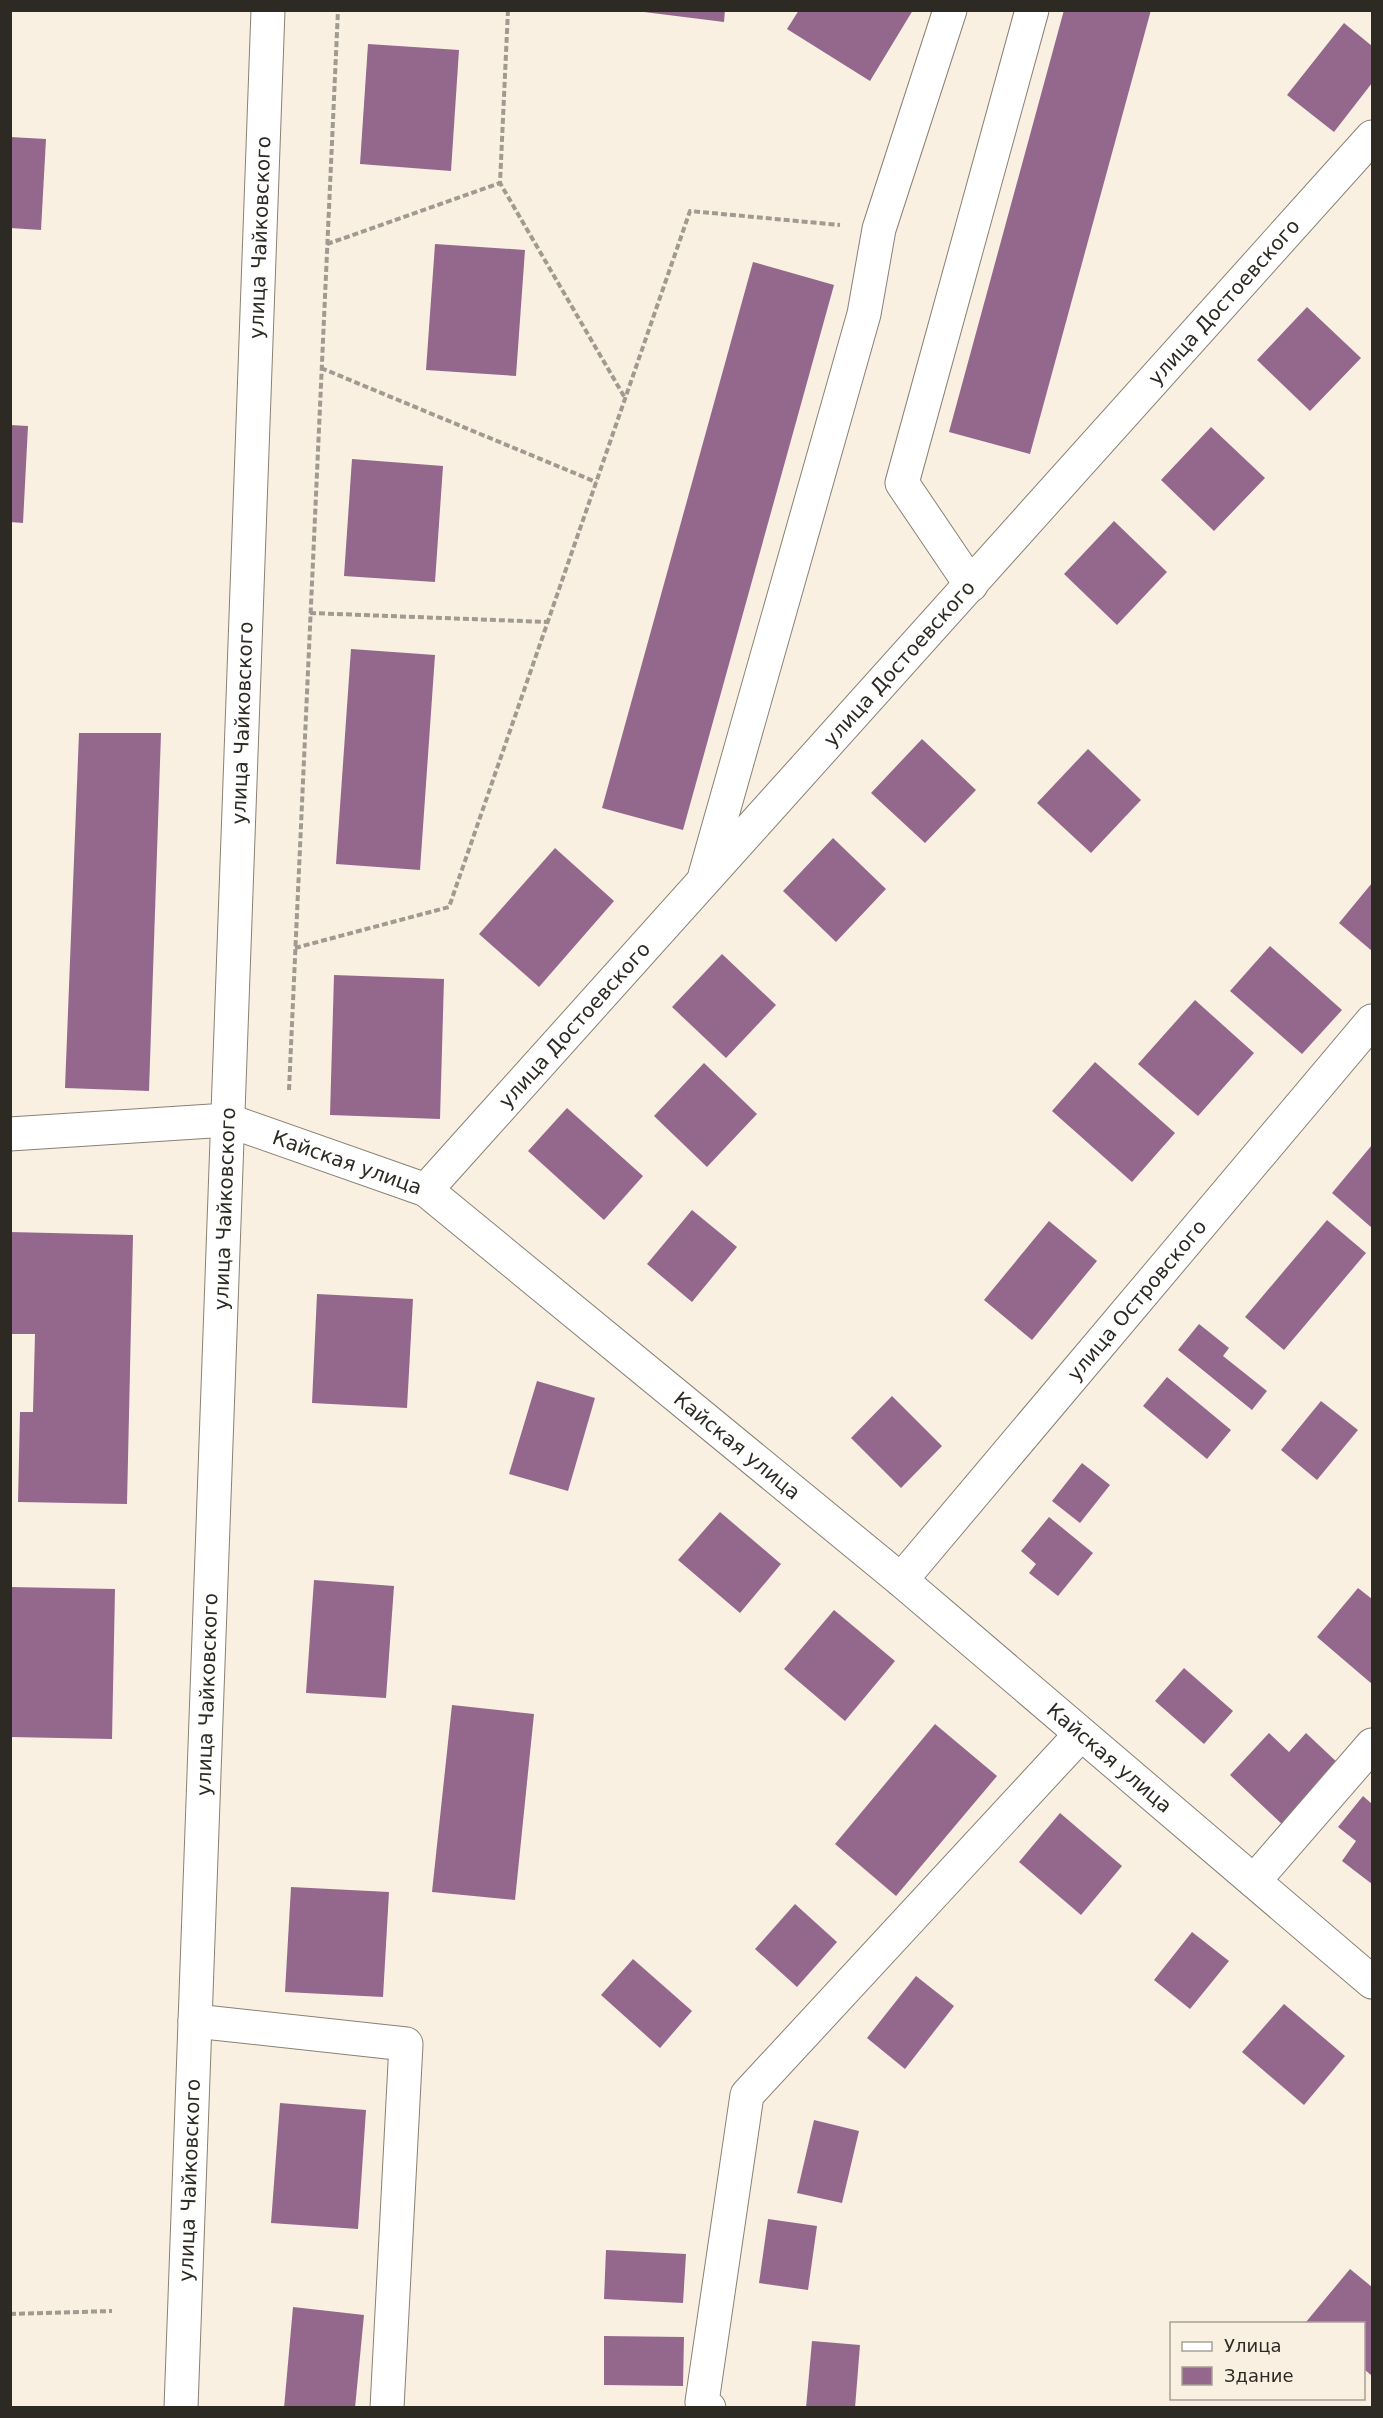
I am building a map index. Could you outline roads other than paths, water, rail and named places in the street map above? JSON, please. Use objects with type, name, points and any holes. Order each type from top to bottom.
[{"type":"street","name":"улица Чайковского","points":[[181,2408],[268,10]]},
{"type":"street","points":[[703,882],[864,315],[879,229],[950,10]]},
{"type":"street","points":[[970,585],[902,483],[1032,10]]},
{"type":"street","name":"улица Достоевского","points":[[426,1190],[1372,137]]},
{"type":"street","name":"улица Островского","points":[[901,1580],[1372,1021]]},
{"type":"street","name":"Кайская улица","points":[[10,1134],[227,1120],[426,1190],[901,1580],[1372,1982]]},
{"type":"street","points":[[710,2408],[702,2402],[747,2095],[1081,1734]]},
{"type":"street","points":[[1254,1881],[1372,1745]]},
{"type":"street","points":[[195,2021],[406,2044],[387,2408]]}]
